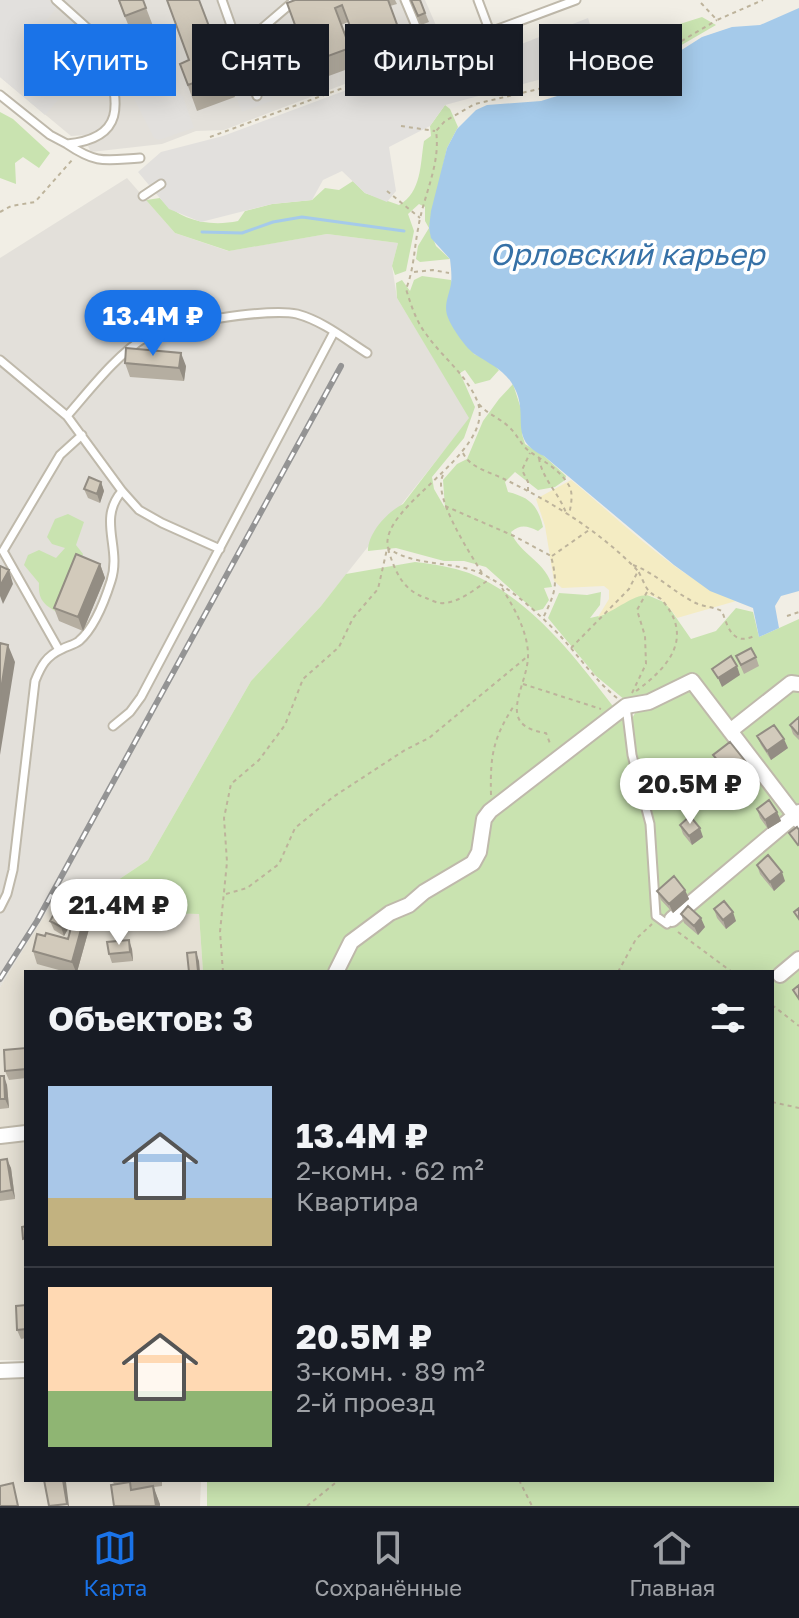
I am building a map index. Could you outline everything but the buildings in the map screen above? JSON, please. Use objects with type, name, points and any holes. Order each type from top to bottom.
[{"type":"street","points":[[337,970],[351,942],[390,913],[409,905],[424,892],[473,863],[479,852],[484,819],[490,811],[625,704],[649,702],[692,681],[798,816],[669,921]]},
{"type":"street","points":[[730,731],[791,683],[799,684]]},
{"type":"street","points":[[780,975],[799,959]]},
{"type":"street","points":[[0,1136],[24,1133]]},
{"type":"street","points":[[0,1371],[24,1370]]},
{"type":"lane","points":[[56,0],[83,24]]},
{"type":"lane","points":[[222,0],[230,24]]},
{"type":"lane","points":[[267,24],[295,0]]},
{"type":"lane","points":[[405,0],[415,24]]},
{"type":"lane","points":[[478,0],[487,24]]},
{"type":"lane","points":[[512,24],[576,0]]},
{"type":"lane","points":[[0,95],[50,135],[79,152],[104,162],[140,158]]},
{"type":"lane","points":[[67,144],[91,139],[103,132],[116,112],[116,96]]},
{"type":"lane","points":[[143,196],[161,184]]},
{"type":"lane","points":[[67,416],[119,360],[146,337],[176,326],[277,311],[298,314],[367,353]]},
{"type":"lane","points":[[113,726],[130,712],[141,697],[334,332]]},
{"type":"lane","points":[[0,360],[67,416],[139,510],[220,549]]},
{"type":"lane","points":[[59,650],[3,551],[60,455],[82,435]]},
{"type":"lane","points":[[0,908],[13,870],[35,681],[43,662],[59,650],[77,643],[89,630],[112,579],[114,561],[109,518],[112,503],[122,491]]},
{"type":"lane","points":[[625,704],[632,755],[650,824],[656,916],[669,921]]},
{"type":"path","points":[[568,516],[572,497],[569,485],[530,452],[502,421],[485,411],[467,383],[427,336],[413,312],[406,289],[413,272],[420,219],[431,185],[436,131],[445,121],[475,104],[651,59],[717,20],[763,0]]},
{"type":"path","points":[[701,3],[717,20]]},
{"type":"path","points":[[210,137],[345,87]]},
{"type":"path","points":[[401,126],[436,131]]},
{"type":"path","points":[[0,212],[11,206],[35,202],[79,152]]},
{"type":"path","points":[[387,191],[420,219]]},
{"type":"path","points":[[413,272],[433,270],[449,273]]},
{"type":"path","points":[[478,403],[476,428],[462,452],[393,523],[386,540],[395,572],[407,588],[419,596],[442,604],[463,597],[490,579]]},
{"type":"path","points":[[462,452],[466,460],[480,469],[528,491],[590,530],[638,571],[648,591],[660,599],[676,626],[679,638],[676,648],[661,670],[625,704],[561,698],[522,683]]},
{"type":"path","points":[[528,491],[528,482],[522,470],[530,452]]},
{"type":"path","points":[[539,457],[546,479],[568,516]]},
{"type":"path","points":[[444,472],[439,489],[445,506],[482,574]]},
{"type":"path","points":[[445,506],[551,556],[556,592],[543,619]]},
{"type":"path","points":[[551,556],[590,530]]},
{"type":"path","points":[[388,548],[396,554],[459,566],[490,579],[543,619],[603,686],[625,704]]},
{"type":"path","points":[[223,970],[220,932],[227,862],[224,818],[231,784],[259,760],[297,701],[303,679],[339,647],[353,618],[378,589],[388,548]]},
{"type":"path","points":[[632,565],[650,571],[703,607],[722,611],[730,632],[738,640],[744,641],[754,636]]},
{"type":"path","points":[[571,648],[629,589],[638,571]]},
{"type":"path","points":[[490,811],[490,759],[503,723],[516,703],[528,656],[517,612],[501,587]]},
{"type":"path","points":[[625,704],[646,664],[645,636],[637,610],[648,591]]},
{"type":"path","points":[[787,616],[799,612]]},
{"type":"path","points":[[225,894],[247,888],[279,864],[295,828],[333,797],[429,738],[528,656]]},
{"type":"path","points":[[516,703],[520,722],[531,731],[546,733],[551,748]]},
{"type":"path","points":[[619,970],[636,939],[650,927],[656,916]]},
{"type":"path","points":[[669,921],[730,970]]},
{"type":"path","points":[[774,1007],[799,1026]]},
{"type":"path","points":[[774,1102],[799,1108]]},
{"type":"path","points":[[307,1506],[337,1482]]},
{"type":"path","points":[[520,1482],[532,1506]]},
{"type":"shaded area","points":[[0,0],[425,0],[435,24],[345,24],[345,84],[329,90],[329,24],[192,24],[192,96],[313,96],[224,130],[196,131],[162,144],[91,152],[88,146],[93,143],[88,135],[71,136],[0,77]]},
{"type":"shaded area","points":[[0,0],[48,0],[57,7],[47,20],[51,24],[24,24],[24,96],[61,96],[45,115],[0,77]]},
{"type":"shaded area","points":[[588,18],[590,24],[573,24]]},
{"type":"shaded area","points":[[539,37],[539,80],[523,84],[523,43]]},
{"type":"shaded area","points":[[176,89],[183,97],[194,128],[159,140],[154,138],[133,96],[176,96]]},
{"type":"shaded area","points":[[345,91],[345,96],[479,96],[445,105],[430,126],[389,147],[396,191],[387,202],[365,193],[342,171],[323,180],[312,200],[272,204],[201,222],[169,209],[138,172],[161,152],[223,136]]},
{"type":"shaded area","points":[[236,96],[270,96],[272,101],[242,112]]},
{"type":"shaded area","points":[[127,178],[175,233],[228,251],[327,234],[398,243],[392,266],[397,298],[470,418],[321,606],[251,681],[148,860],[91,898],[66,881],[0,987],[0,258]]},
{"type":"shaded area","points":[[66,880],[91,898],[93,918],[112,912],[199,914],[203,970],[24,970],[24,1129],[0,1131],[0,987]]},
{"type":"shaded area","points":[[24,1142],[24,1360],[0,1360],[0,1144]]},
{"type":"shaded area","points":[[24,1379],[24,1482],[201,1482],[200,1506],[0,1506],[0,1380]]},
{"type":"green space","points":[[702,17],[716,25],[682,45],[680,24]]},
{"type":"green space","points":[[445,105],[458,127],[447,148],[429,228],[425,221],[425,207],[419,204],[408,214],[414,231],[406,271],[395,275],[392,266],[398,243],[327,234],[229,251],[175,233],[146,200],[160,198],[186,217],[227,223],[238,221],[245,211],[272,204],[312,200],[325,188],[339,190],[353,181],[365,193],[399,205],[416,185],[424,141],[431,136],[430,126]]},
{"type":"green space","points":[[0,112],[13,119],[50,153],[39,168],[23,157],[15,163],[16,184],[0,178]]},
{"type":"green space","points":[[429,228],[436,246],[450,259],[420,262],[416,259],[418,246]]},
{"type":"green space","points":[[422,276],[451,280],[474,354],[490,361],[499,370],[490,380],[475,384],[465,370],[460,373],[475,407],[464,438],[432,477],[434,489],[445,508],[443,480],[457,464],[467,459],[483,421],[513,384],[522,412],[525,444],[566,476],[555,487],[538,490],[515,472],[505,482],[508,492],[532,503],[541,519],[543,527],[538,531],[524,527],[511,532],[549,579],[552,587],[544,588],[549,600],[543,609],[535,611],[486,567],[464,561],[444,561],[396,548],[368,551],[371,537],[380,524],[403,504],[469,418],[397,298],[396,283],[402,280],[410,291],[414,280]]},
{"type":"green space","points":[[68,514],[84,522],[76,545],[83,554],[59,613],[43,601],[39,583],[24,565],[28,555],[39,550],[56,558],[65,548],[52,544],[47,537],[55,519]]},
{"type":"green space","points":[[415,562],[469,573],[494,585],[558,638],[628,725],[637,710],[596,676],[548,618],[559,593],[587,595],[601,592],[600,605],[590,618],[603,615],[636,595],[645,594],[666,603],[691,639],[716,631],[736,608],[753,612],[759,637],[799,619],[799,1506],[207,1506],[207,1482],[774,1482],[774,970],[203,970],[199,914],[112,912],[111,922],[93,918],[91,898],[148,860],[251,681],[321,606],[346,574]]},
{"type":"sand","points":[[571,480],[671,563],[714,591],[736,601],[677,618],[657,598],[639,596],[598,617],[609,599],[609,590],[604,586],[562,588],[554,581],[545,526],[536,499]]},
{"type":"water","name":"Орловский карьер","points":[[799,8],[799,591],[781,596],[775,606],[779,628],[759,637],[753,608],[710,591],[674,565],[526,442],[522,434],[518,398],[511,381],[468,348],[449,320],[446,307],[451,281],[450,259],[431,238],[429,228],[447,148],[457,129],[476,110],[487,105],[541,101],[557,96],[682,96],[682,50],[702,37],[732,27],[760,25]]},
{"type":"waterway","points":[[202,232],[242,233],[273,222],[302,217],[404,231]]},
{"type":"railway","points":[[0,979],[37,921],[341,366]]}]
